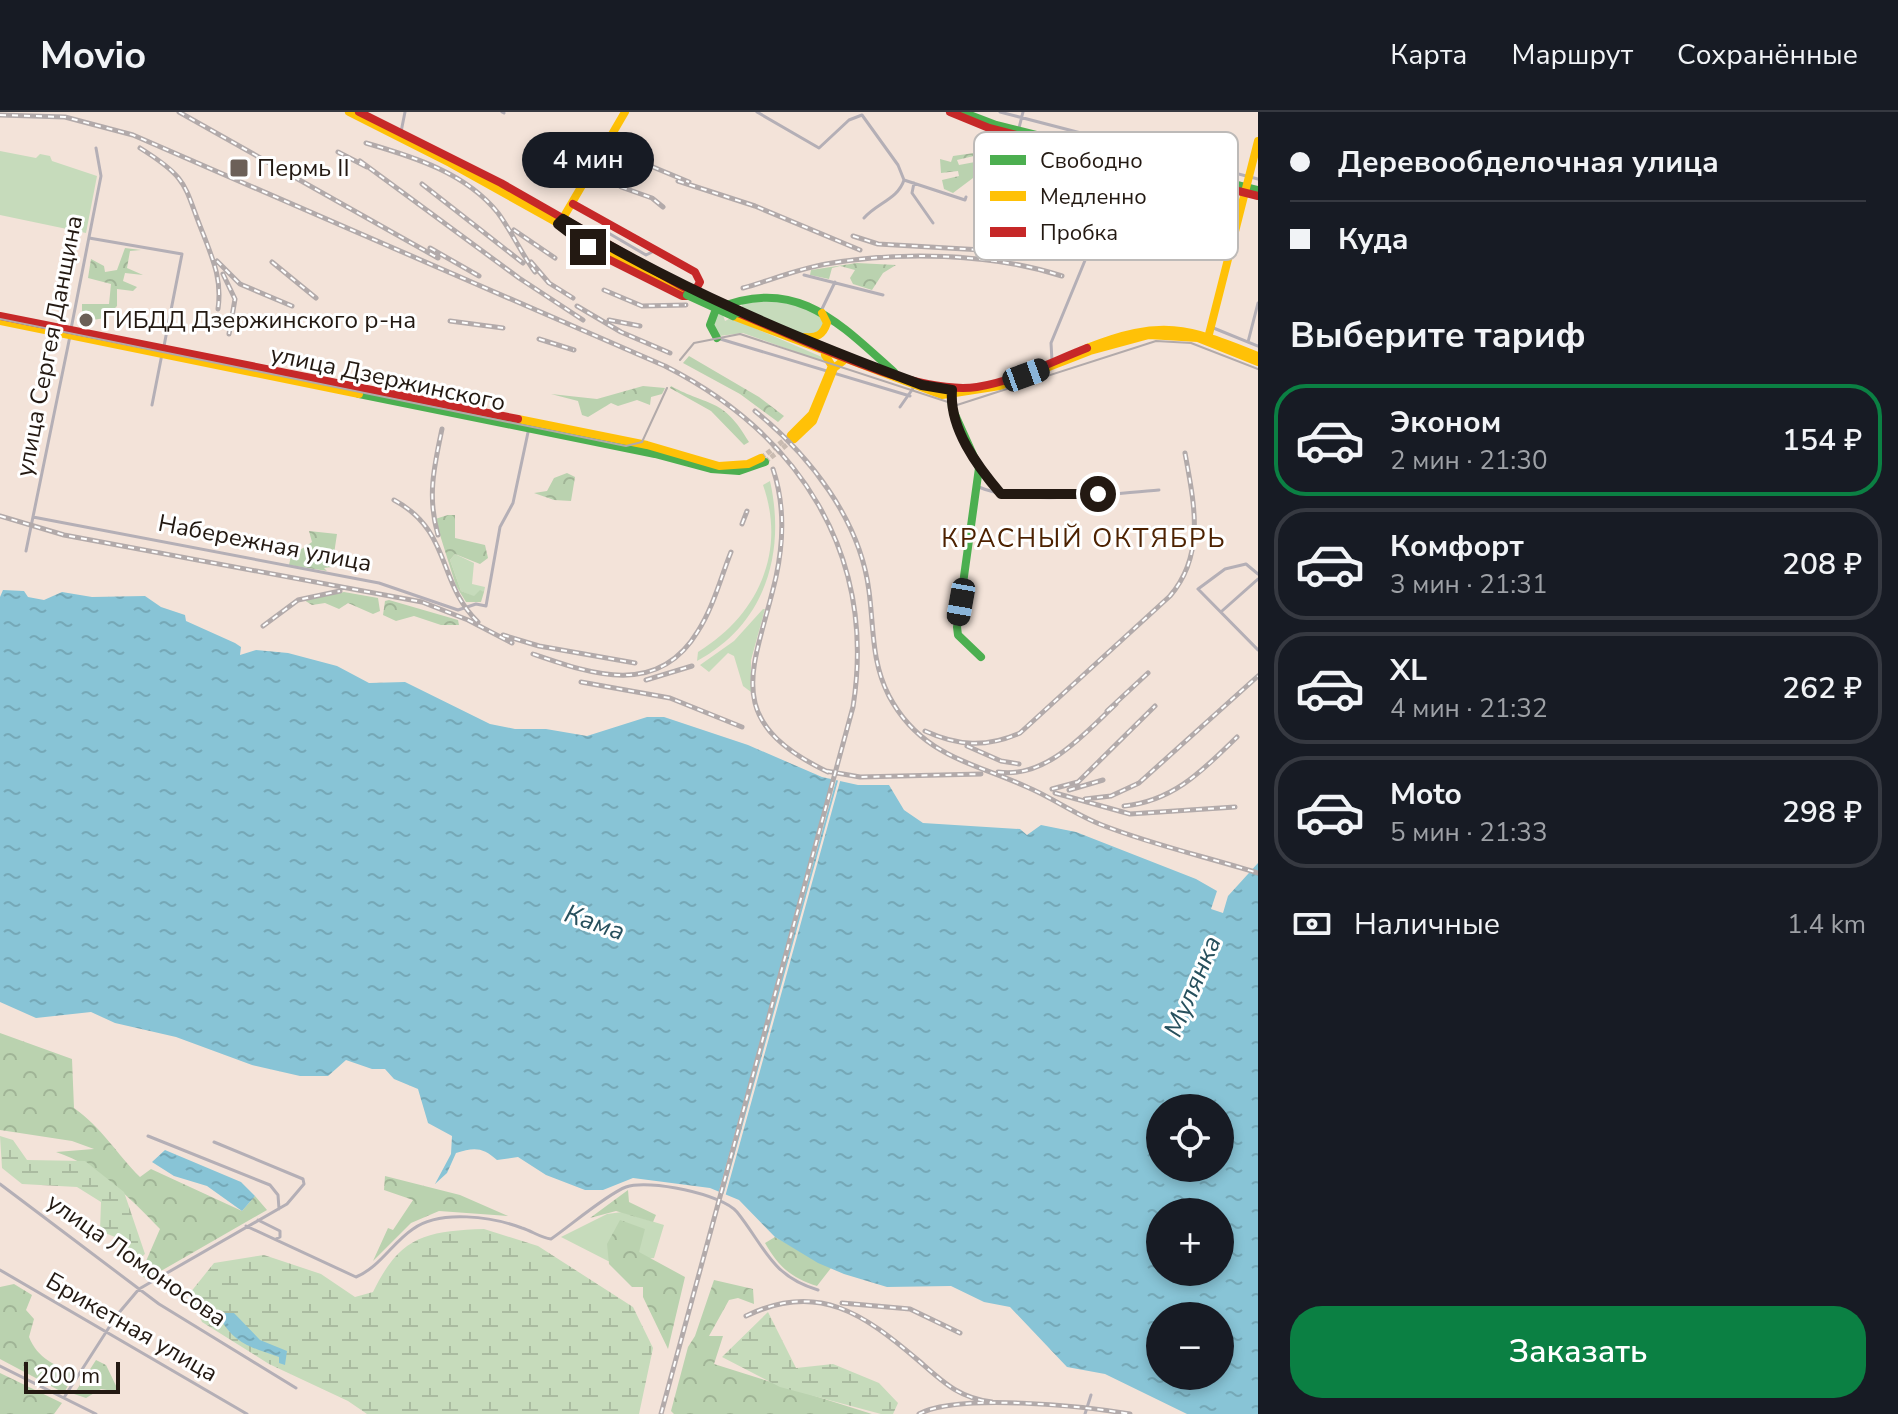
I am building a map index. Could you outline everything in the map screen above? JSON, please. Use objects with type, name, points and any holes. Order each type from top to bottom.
[{"type":"main road","points":[[349,112],[561,221],[588,247],[653,283],[682,296],[696,294],[700,282],[695,272],[573,204]]},
{"type":"main road","points":[[359,112],[401,132],[689,293]]},
{"type":"main road","points":[[561,221],[625,112]]},
{"type":"main road","points":[[950,112],[1014,132]]},
{"type":"main road","points":[[962,112],[1014,132]]},
{"type":"main road","points":[[1238,218],[1245,190],[1253,178],[1258,141]]},
{"type":"main road","points":[[1238,188],[1258,193]]},
{"type":"main road","points":[[568,230],[689,293],[912,392],[977,392],[1149,336],[1209,335]]},
{"type":"main road","points":[[1209,335],[1228,260]]},
{"type":"main road","points":[[717,338],[710,328],[713,313],[742,297],[772,295],[818,310],[899,377]]},
{"type":"main road","points":[[739,315],[815,338],[823,333],[827,323],[818,310]]},
{"type":"main road","points":[[739,315],[899,377],[952,393],[1149,330],[1178,328],[1209,335],[1258,359]]},
{"type":"main road","name":"улица Дзержинского","points":[[0,318],[529,425],[727,471],[749,470],[763,460]]},
{"type":"main road","points":[[793,437],[813,421],[830,374],[832,362],[821,352]]},
{"type":"main road","points":[[830,374],[838,364],[848,362]]},
{"type":"main road","points":[[952,393],[952,408],[979,468],[957,627],[958,635],[981,657]]},
{"type":"street","points":[[401,132],[405,112]]},
{"type":"street","points":[[757,112],[819,148],[844,123],[862,115],[898,165],[904,180],[899,192],[875,206],[864,218]]},
{"type":"street","points":[[1000,112],[1075,132]]},
{"type":"street","points":[[1017,132],[1023,112]]},
{"type":"street","name":"улица Сергея Данщина","points":[[26,551],[101,173],[96,148]]},
{"type":"street","points":[[904,180],[965,200],[966,197]]},
{"type":"street","points":[[914,183],[912,192],[933,223]]},
{"type":"street","points":[[89,238],[182,254],[152,405]]},
{"type":"street","points":[[1052,361],[1051,343],[1085,260]]},
{"type":"street","points":[[804,275],[883,295]]},
{"type":"street","points":[[818,310],[835,282]]},
{"type":"street","points":[[1248,342],[1258,303]]},
{"type":"street","points":[[1209,335],[1258,346]]},
{"type":"street","points":[[717,338],[830,374],[912,392],[900,407]]},
{"type":"street","name":"Набережная улица","points":[[33,517],[379,583],[458,610],[476,604],[486,606],[500,527],[513,503],[529,425]]},
{"type":"street","points":[[979,468],[1001,494]]},
{"type":"street","points":[[976,486],[1001,494],[1078,495],[1159,490]]},
{"type":"street","points":[[1222,611],[1258,577],[1246,564],[1225,569],[1198,589],[1258,650]]},
{"type":"street","points":[[148,1136],[270,1185],[278,1195],[279,1209]]},
{"type":"street","points":[[65,1396],[105,1333],[139,1289],[279,1209],[293,1199],[304,1180],[214,1142]]},
{"type":"street","name":"улица Ломоносова","points":[[0,1184],[139,1289],[296,1388]]},
{"type":"street","points":[[246,1226],[356,1277],[424,1223],[479,1219],[514,1225],[551,1239],[622,1189],[649,1186],[728,1203],[778,1269],[794,1282],[818,1290]]},
{"type":"street","points":[[258,1220],[280,1231],[280,1237],[275,1239]]},
{"type":"street","name":"Брикетная улица","points":[[0,1270],[247,1414]]},
{"type":"street","points":[[0,1366],[96,1414]]},
{"type":"street","points":[[1085,1414],[1091,1395]]},
{"type":"green space","points":[[0,151],[36,158],[40,154],[50,156],[52,161],[97,176],[86,233],[0,215]]},
{"type":"green space","points":[[974,153],[974,156],[957,160],[959,165],[974,162],[974,177],[953,193],[944,189],[942,180],[959,176],[958,171],[941,173],[940,159],[951,162],[953,156]]},
{"type":"green space","points":[[125,248],[141,250],[130,251],[127,268],[143,275],[125,273],[123,281],[137,287],[133,291],[117,289],[117,306],[105,318],[93,320],[93,313],[82,316],[82,304],[109,304],[111,284],[88,278],[91,259],[104,266],[105,272],[117,270]]},
{"type":"green space","points":[[857,263],[896,265],[883,273],[872,290],[853,284],[850,278],[855,270],[840,266],[832,268],[829,279],[810,275],[811,270]]},
{"type":"green space","points":[[753,296],[806,306],[822,314],[825,326],[819,335],[808,337],[742,311],[742,302],[732,305],[723,315],[725,321],[731,318],[829,360],[824,362],[743,333],[719,336],[712,322],[715,316],[729,305]]},
{"type":"green space","points":[[689,356],[759,397],[784,416],[778,422],[740,394],[683,363]]},
{"type":"green space","points":[[643,386],[665,388],[662,394],[651,397],[650,405],[637,400],[618,406],[611,403],[588,417],[582,415],[578,401],[551,394],[597,399]]},
{"type":"green space","points":[[671,386],[723,410],[749,442],[744,445],[711,411]]},
{"type":"green space","points":[[567,473],[575,477],[571,501],[554,500],[534,493],[547,491],[554,478]]},
{"type":"green space","points":[[770,481],[775,534],[765,584],[755,607],[740,627],[721,646],[697,661],[698,652],[736,620],[762,580],[769,558],[771,535],[770,510],[763,485]]},
{"type":"green space","points":[[455,515],[455,538],[485,545],[488,558],[480,564],[455,554],[450,560],[461,591],[474,596],[480,590],[484,592],[481,602],[466,602],[456,586],[435,519]]},
{"type":"green space","points":[[309,531],[337,534],[332,567],[324,568],[327,571],[289,565],[291,556],[312,542]]},
{"type":"green space","points":[[455,554],[474,563],[472,584],[485,587],[484,592],[480,591],[475,597],[461,591],[450,560]]},
{"type":"green space","points":[[344,592],[378,598],[380,611],[373,614],[348,603],[339,609],[325,603],[312,605],[304,600]]},
{"type":"green space","points":[[385,601],[458,620],[459,625],[441,625],[414,616],[396,621],[383,615]]},
{"type":"green space","points":[[763,609],[751,660],[751,692],[743,686],[734,656],[728,653],[709,672],[700,665],[734,641]]},
{"type":"green space","points":[[0,1033],[72,1059],[74,1108],[101,1132],[140,1177],[151,1169],[242,1211],[255,1196],[267,1210],[147,1279],[140,1275],[160,1229],[100,1175],[56,1152],[94,1149],[72,1141],[0,1130]]},
{"type":"green space","points":[[0,1136],[13,1140],[27,1160],[85,1161],[124,1192],[145,1254],[133,1263],[115,1237],[100,1231],[101,1202],[77,1187],[22,1184],[2,1168]]},
{"type":"green space","points":[[385,1176],[460,1195],[508,1216],[439,1211],[411,1223],[373,1261],[388,1228],[393,1230],[413,1200],[384,1190]]},
{"type":"green space","points":[[628,1190],[629,1202],[656,1215],[653,1222],[616,1211],[590,1218]]},
{"type":"green space","points":[[622,1212],[664,1225],[654,1258],[608,1261],[561,1237],[607,1214]]},
{"type":"green space","points":[[620,1220],[645,1229],[639,1252],[685,1277],[668,1349],[643,1297],[643,1287],[632,1287],[609,1264],[607,1244]]},
{"type":"green space","points":[[484,1229],[538,1246],[633,1307],[653,1348],[639,1414],[367,1414],[348,1401],[269,1364],[202,1322],[190,1293],[214,1263],[264,1255],[321,1274],[355,1297],[373,1292],[394,1259],[417,1240],[446,1232]]},
{"type":"green space","points":[[775,1237],[831,1268],[817,1286],[780,1265],[765,1243]]},
{"type":"green space","points":[[714,1280],[753,1289],[754,1304],[738,1298],[729,1300],[709,1336],[723,1336],[714,1364],[872,1414],[674,1414],[671,1411],[688,1347],[695,1336]]},
{"type":"green space","points":[[14,1284],[32,1295],[26,1310],[34,1319],[29,1337],[37,1351],[74,1374],[64,1393],[0,1359],[0,1287]]},
{"type":"green space","points":[[768,1312],[796,1368],[833,1364],[879,1383],[898,1403],[893,1414],[881,1414],[780,1387],[722,1357]]},
{"type":"green space","points":[[96,1360],[106,1365],[119,1392],[101,1389],[86,1398],[74,1394]]},
{"type":"green space","points":[[0,1373],[62,1403],[54,1414],[0,1414]]},
{"type":"water","points":[[3,590],[24,591],[28,597],[44,600],[62,592],[92,597],[145,596],[161,607],[185,615],[186,621],[235,643],[241,647],[240,655],[256,650],[288,653],[337,666],[369,683],[405,682],[490,724],[515,729],[546,729],[587,736],[647,717],[664,717],[748,745],[822,777],[858,785],[889,785],[904,810],[923,823],[1020,829],[1027,835],[1041,825],[1076,832],[1196,879],[1217,891],[1211,909],[1223,913],[1228,896],[1258,863],[1258,1414],[1187,1414],[1105,1374],[1067,1367],[1010,1307],[984,1302],[951,1286],[887,1287],[844,1274],[818,1263],[775,1237],[739,1200],[710,1188],[633,1178],[603,1190],[585,1190],[546,1175],[518,1157],[497,1160],[483,1150],[473,1149],[456,1153],[447,1173],[435,1184],[451,1154],[452,1136],[428,1123],[418,1089],[394,1079],[385,1069],[372,1069],[346,1060],[328,1076],[300,1076],[252,1065],[176,1037],[115,1023],[91,1012],[36,1018],[0,1002],[0,597]]},
{"type":"water","points":[[165,1150],[241,1182],[255,1196],[242,1211],[207,1186],[174,1176],[152,1162]]},
{"type":"water","points":[[217,1313],[234,1313],[260,1340],[287,1351],[285,1365],[279,1363],[279,1357],[235,1337]]},
{"type":"pier","points":[[834,776],[837,777],[721,1196],[718,1195]]},
{"type":"pier","points":[[841,778],[725,1197],[723,1196]]},
{"type":"tunnel","points":[[761,458],[791,435]]},
{"type":"tunnel","points":[[765,462],[794,439]]},
{"type":"tram line","points":[[0,319],[626,446],[642,442],[667,388]]},
{"type":"tram line","points":[[680,360],[694,343],[740,334],[957,405],[1156,341],[1191,343],[1258,369]]},
{"type":"railway","points":[[179,112],[438,258]]},
{"type":"railway","points":[[0,115],[65,117],[133,135],[665,366],[713,394],[754,426],[790,463],[818,505],[839,550],[853,599],[857,651],[853,707],[661,1414]]},
{"type":"railway","points":[[366,143],[438,168],[471,187],[498,213],[535,272]]},
{"type":"railway","points":[[140,148],[169,168],[188,194],[216,272],[218,309]]},
{"type":"railway","points":[[338,152],[367,167]]},
{"type":"railway","points":[[360,161],[519,278],[583,320]]},
{"type":"railway","points":[[653,167],[689,182]]},
{"type":"railway","points":[[678,181],[755,206],[860,250]]},
{"type":"railway","points":[[422,184],[523,263]]},
{"type":"railway","points":[[621,187],[652,198],[663,207]]},
{"type":"railway","points":[[514,230],[555,258]]},
{"type":"railway","points":[[853,236],[878,244],[974,250]]},
{"type":"railway","points":[[430,248],[479,276]]},
{"type":"railway","points":[[743,288],[816,266],[854,260],[914,256],[974,259]]},
{"type":"railway","points":[[982,260],[1062,276]]},
{"type":"railway","points":[[217,261],[240,284],[292,306]]},
{"type":"railway","points":[[272,262],[316,298]]},
{"type":"railway","points":[[531,262],[549,283],[573,298]]},
{"type":"railway","points":[[223,274],[235,299],[229,334]]},
{"type":"railway","points":[[604,290],[642,306],[686,305]]},
{"type":"railway","points":[[577,306],[621,332],[670,353]]},
{"type":"railway","points":[[609,320],[640,326]]},
{"type":"railway","points":[[450,321],[503,328]]},
{"type":"railway","points":[[539,339],[574,350]]},
{"type":"railway","points":[[755,411],[812,468],[843,514],[864,564],[876,657],[883,683],[902,716],[916,732],[949,755],[1037,791],[1102,825],[1258,873]]},
{"type":"railway","points":[[438,535],[432,495],[442,429]]},
{"type":"railway","points":[[925,731],[949,740],[972,743],[995,741],[1020,733],[1170,596],[1189,563],[1193,545],[1194,509],[1185,453]]},
{"type":"railway","points":[[773,469],[781,509],[781,550],[754,665],[753,689],[758,711],[771,732],[793,752],[828,772]]},
{"type":"railway","points":[[394,500],[426,527],[456,591],[478,622]]},
{"type":"railway","points":[[742,524],[747,511]]},
{"type":"railway","points":[[0,516],[64,535],[422,602],[468,620],[512,643]]},
{"type":"railway","points":[[533,654],[600,673],[644,673],[664,666],[682,652],[698,631],[731,552]]},
{"type":"railway","points":[[263,626],[298,600],[340,591]]},
{"type":"railway","points":[[503,635],[539,646],[635,663]]},
{"type":"railway","points":[[646,680],[692,666]]},
{"type":"railway","points":[[1107,711],[1148,673]]},
{"type":"railway","points":[[1085,799],[1111,796],[1139,783],[1258,676]]},
{"type":"railway","points":[[581,682],[670,698],[742,727]]},
{"type":"railway","points":[[998,772],[1032,769],[1048,761],[1077,741],[1116,704]]},
{"type":"railway","points":[[1052,789],[1078,782],[1155,706]]},
{"type":"railway","points":[[1124,806],[1142,803],[1173,791],[1237,737]]},
{"type":"railway","points":[[967,746],[1001,761],[1019,764]]},
{"type":"railway","points":[[826,771],[860,777],[981,774]]},
{"type":"railway","points":[[1069,790],[1103,780]]},
{"type":"railway","points":[[1055,793],[1130,814],[1235,807]]},
{"type":"railway","points":[[746,1316],[772,1306],[796,1302],[818,1302],[839,1308],[879,1329],[952,1388],[970,1397],[992,1402]]},
{"type":"railway","points":[[842,1303],[910,1309],[960,1333]]},
{"type":"railway","points":[[919,1414],[962,1404],[991,1403],[1053,1405],[1130,1414]]},
{"type":"traffic: fast","points":[[962,112],[1024,132]]},
{"type":"traffic: fast","points":[[1238,185],[1258,190]]},
{"type":"traffic: fast","points":[[692,292],[738,313]]},
{"type":"traffic: fast","points":[[687,295],[733,316]]},
{"type":"traffic: fast","points":[[717,338],[710,325],[716,309],[744,300],[769,297],[792,301],[834,321],[894,372]]},
{"type":"traffic: fast","points":[[359,394],[655,454],[711,469],[739,471],[765,462]]},
{"type":"traffic: fast","points":[[951,395],[952,408],[979,468],[957,627],[958,635],[981,657]]},
{"type":"traffic: slow","points":[[349,112],[450,163],[687,295]]},
{"type":"traffic: slow","points":[[563,218],[625,112]]},
{"type":"traffic: slow","points":[[1238,220],[1258,141]]},
{"type":"traffic: slow","points":[[1208,338],[1228,260]]},
{"type":"traffic: slow","points":[[805,337],[816,336],[824,330],[827,323],[822,313]]},
{"type":"traffic: slow","points":[[733,316],[942,395],[1000,386],[1090,351],[1149,335],[1198,338],[1258,362]]},
{"type":"traffic: slow","points":[[0,321],[359,394]]},
{"type":"traffic: slow","points":[[1087,348],[1135,333],[1174,330],[1212,338],[1258,356]]},
{"type":"traffic: slow","points":[[791,435],[812,414],[832,366],[825,355]]},
{"type":"traffic: slow","points":[[794,439],[813,421],[834,368],[843,361]]},
{"type":"traffic: slow","points":[[518,419],[647,445],[719,466],[748,464],[761,458]]},
{"type":"traffic: jam","points":[[359,112],[501,183],[692,292]]},
{"type":"traffic: jam","points":[[950,112],[1005,132]]},
{"type":"traffic: jam","points":[[1238,191],[1258,196]]},
{"type":"traffic: jam","points":[[573,204],[695,272],[700,282],[692,296],[682,296],[608,259],[574,236]]},
{"type":"traffic: jam","points":[[738,313],[857,363],[921,383],[951,387],[977,387],[1005,380],[1087,348]]},
{"type":"traffic: jam","points":[[0,316],[518,419]]},
{"type":"place","name":"Пермь II","points":[[239,168]]},
{"type":"place","name":"ГИБДД Дзержинского р-на","points":[[86,320]]},
{"type":"district","name":"КРАСНЫЙ ОКТЯБРЬ","points":[[1084,538]]},
{"type":"route","points":[[588,247],[558,224],[563,219],[658,274],[738,313],[922,385],[952,390],[951,405],[969,451],[1001,494],[1098,494]]},
{"type":"water label","name":"Кама","points":[[595,922]]},
{"type":"water label","name":"Мулянка","points":[[1192,986]]}]
